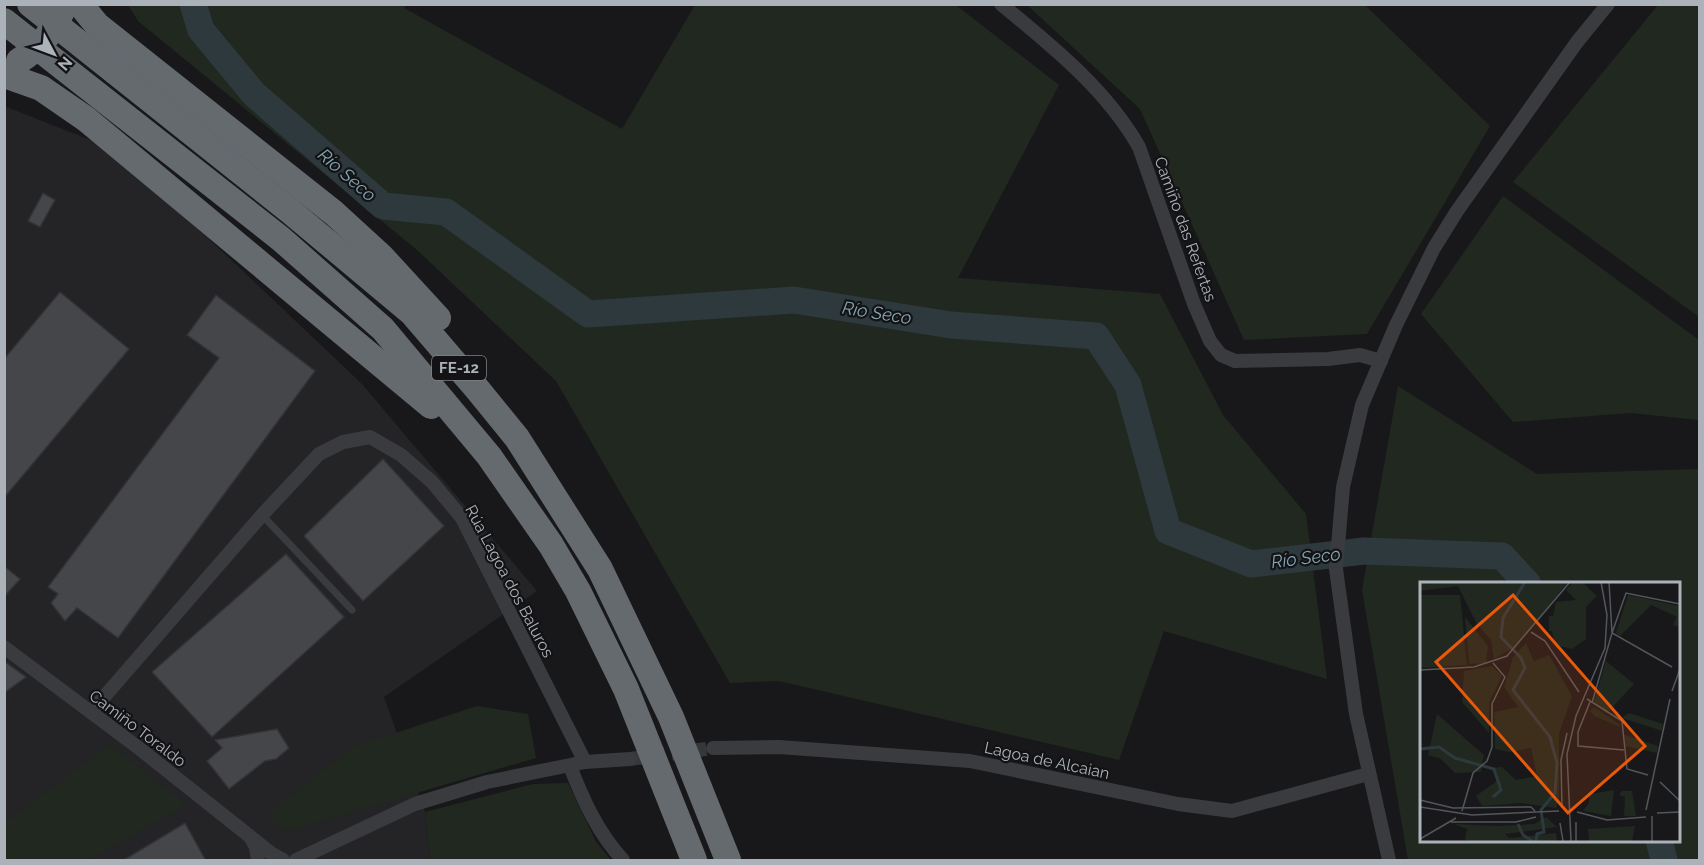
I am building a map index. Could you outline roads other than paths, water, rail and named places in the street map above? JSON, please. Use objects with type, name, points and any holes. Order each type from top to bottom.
[{"type":"highway","name":"FE-12","points":[[30,4],[290,211],[412,313],[517,438],[600,569],[671,717],[728,861]]},
{"type":"highway","points":[[489,456],[86,119],[9,68],[38,48],[69,6],[97,25],[326,207],[381,256],[469,354],[517,438]]},
{"type":"highway","name":"FE-12","points":[[4,21],[281,239],[383,329],[489,456],[551,545],[578,591],[626,689],[694,861]]},
{"type":"street","name":"Camiño das Refertas","points":[[1001,4],[1065,57],[1126,124],[1139,147],[1194,303],[1210,341],[1221,355],[1235,361],[1360,356],[1381,361]]},
{"type":"street","points":[[1389,861],[1356,714],[1336,569],[1343,487],[1362,405],[1396,325],[1434,248],[1456,211],[1577,42],[1608,4]]},
{"type":"street","name":"Rúa Lagoa dos Baluros","points":[[91,712],[262,515],[319,454],[343,442],[370,437],[400,455],[432,482],[462,518],[585,762]]},
{"type":"street","name":"Camiño Toraldo","points":[[4,647],[283,861]]},
{"type":"street","name":"Lagoa de Alcaian","points":[[713,748],[779,747],[970,761],[1178,804],[1233,811],[1368,774]]},
{"type":"street","points":[[296,861],[415,804],[487,782],[585,762],[630,759]]},
{"type":"street","points":[[570,766],[586,807],[622,861]]},
{"type":"street","points":[[250,836],[256,847],[258,861]]},
{"type":"lane","points":[[262,515],[352,610]]},
{"type":"waterway","name":"Río Seco","points":[[193,4],[201,30],[254,94],[383,206],[446,212],[588,314],[794,300],[951,325],[1096,336],[1128,385],[1168,531],[1251,564],[1364,551],[1502,556],[1526,582]]},
{"type":"waterway","name":"Río Seco","points":[[1659,841],[1664,860]]},
{"type":"tunnel","points":[[630,759],[713,748]]}]
